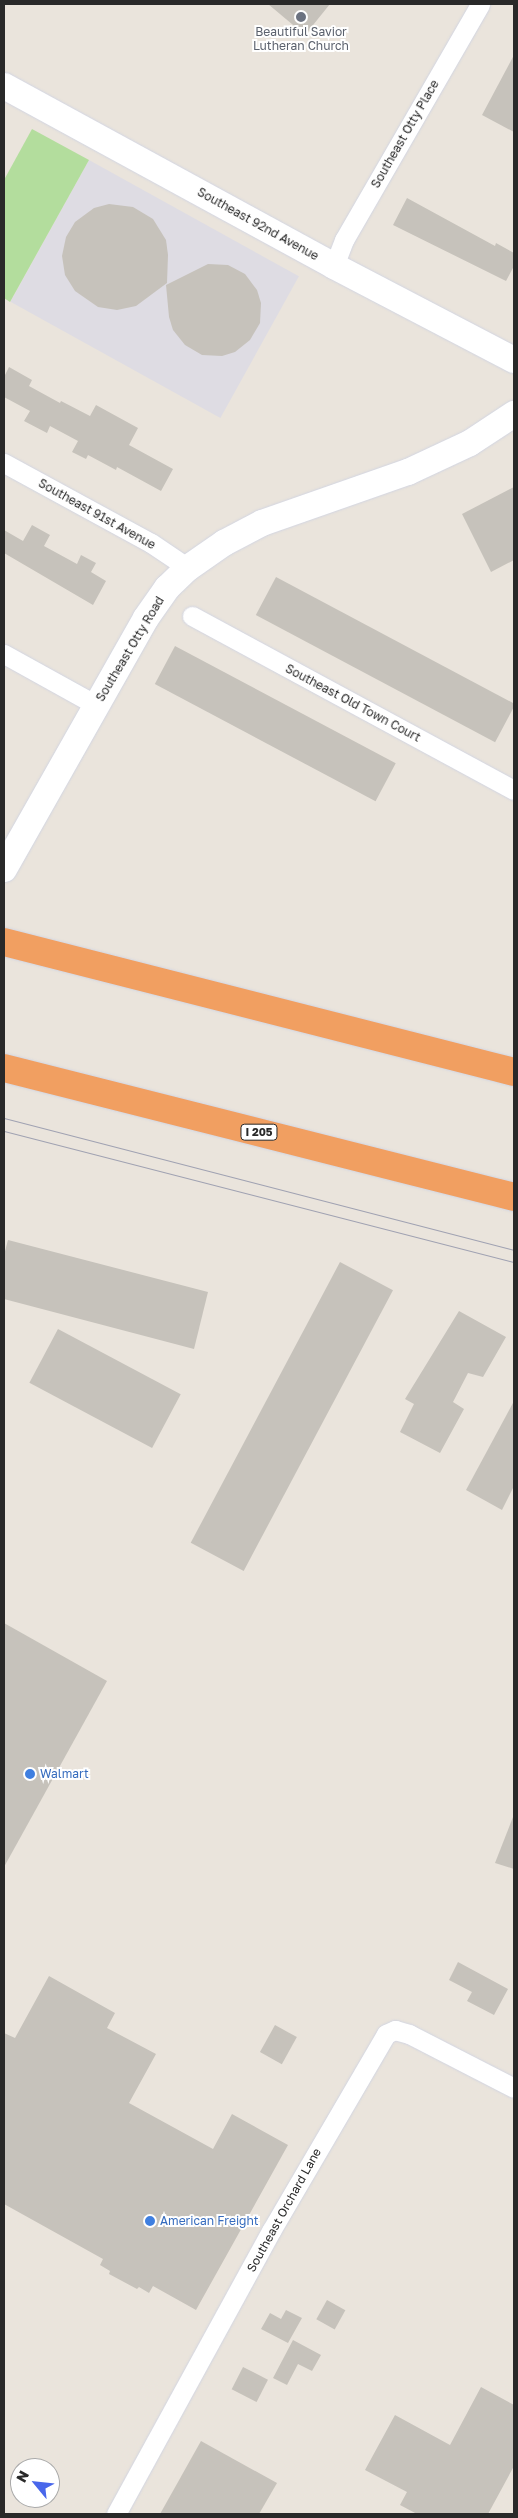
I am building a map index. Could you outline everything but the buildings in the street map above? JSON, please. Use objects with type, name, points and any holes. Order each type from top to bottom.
[{"type":"highway","points":[[4,942],[514,1072]]},
{"type":"highway","name":"I 205","points":[[4,1068],[514,1197]]},
{"type":"street","name":"Southeast Otty Place","points":[[334,266],[344,240],[480,4]]},
{"type":"street","name":"Southeast 92nd Avenue","points":[[4,86],[334,266],[514,360]]},
{"type":"street","name":"Southeast Otty Road","points":[[4,869],[96,704],[159,598],[188,568],[224,543],[262,522],[408,472],[470,443],[514,414]]},
{"type":"street","name":"Southeast 91st Avenue","points":[[4,463],[151,543],[188,568]]},
{"type":"street","name":"Southeast Old Town Court","points":[[192,616],[514,790]]},
{"type":"street","points":[[4,654],[96,704]]},
{"type":"street","name":"Southeast Orchard Lane","points":[[116,2514],[272,2231],[386,2034],[395,2030],[409,2034],[514,2088]]},
{"type":"shaded area","points":[[89,160],[299,276],[220,418],[10,302]]},
{"type":"green space","points":[[32,129],[89,160],[10,302],[4,298],[4,180]]},
{"type":"tram line","points":[[4,1118],[514,1250]]},
{"type":"tram line","points":[[4,1131],[514,1262]]},
{"type":"place","name":"Beautiful Savior Lutheran Church","points":[[301,17]]},
{"type":"place","name":"Walmart","points":[[30,1774]]},
{"type":"place","name":"American Freight","points":[[150,2221]]}]
